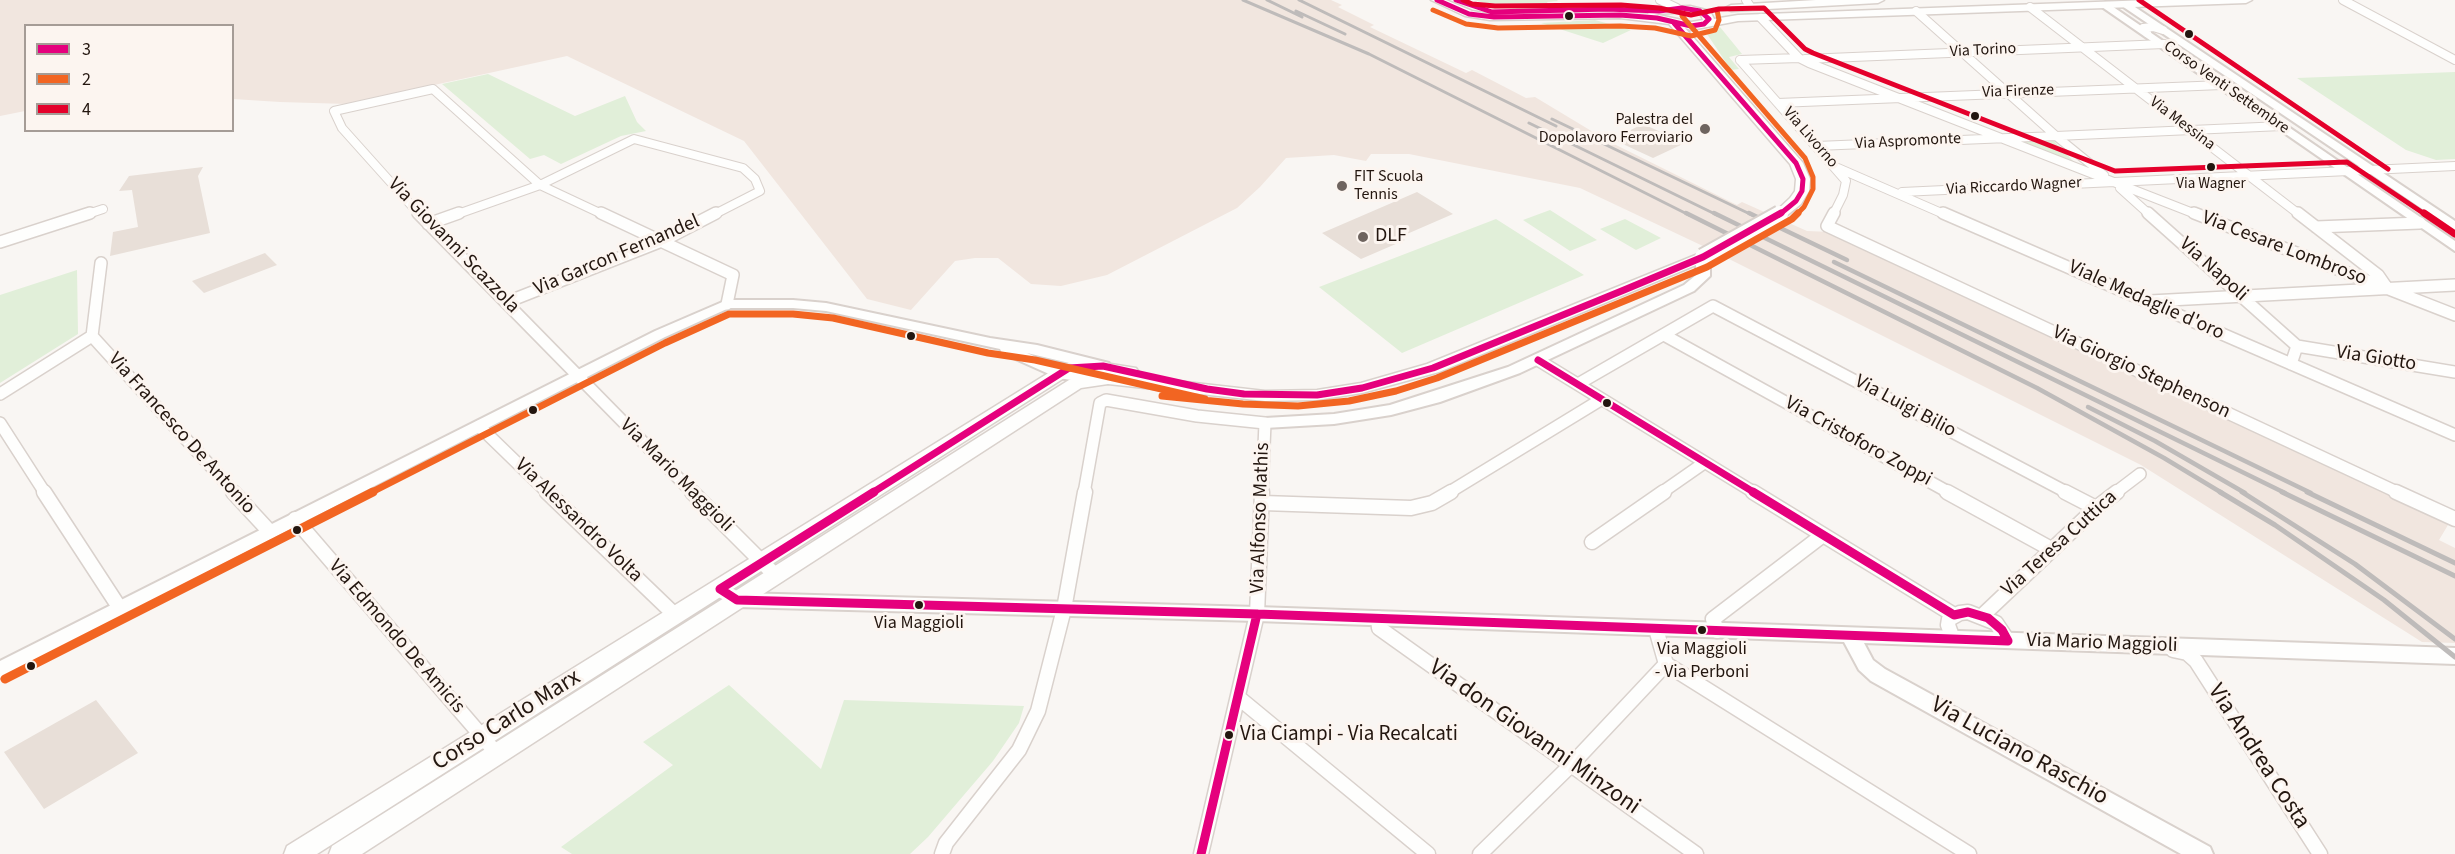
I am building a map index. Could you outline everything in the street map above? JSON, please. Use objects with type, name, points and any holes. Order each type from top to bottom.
[{"type":"main road","points":[[1437,0],[1469,14],[1494,18],[1672,15],[1748,3],[1878,0]]},
{"type":"main road","points":[[1456,0],[1482,10],[1498,12],[1672,15],[1705,23],[1761,18],[2112,2],[2246,0]]},
{"type":"main road","points":[[1700,11],[1707,15],[1705,23],[1695,28],[1695,33],[1723,76]]},
{"type":"main road","points":[[729,595],[1058,373],[1077,367],[1101,373],[1244,394],[1298,396],[1348,391],[1393,381],[1504,339],[1703,257],[1780,214],[1800,195],[1802,175],[1787,151],[1672,15]]},
{"type":"main road","points":[[768,569],[1075,384],[1101,373]]},
{"type":"main road","name":"Corso Carlo Marx","points":[[296,854],[676,616],[729,595]]},
{"type":"main road","name":"Corso Carlo Marx","points":[[341,854],[498,754],[729,595]]},
{"type":"street","points":[[1660,0],[1669,6],[1672,15]]},
{"type":"street","points":[[2343,0],[2455,60]]},
{"type":"street","name":"Corso Venti Settembre","points":[[2112,2],[2163,30],[2453,224]]},
{"type":"street","name":"Corso Venti Settembre","points":[[2112,2],[2147,33],[2455,247]]},
{"type":"street","name":"Via Messina","points":[[2030,7],[2316,226],[2378,275],[2387,288]]},
{"type":"street","points":[[1916,11],[2056,136],[2282,126]]},
{"type":"street","points":[[1761,18],[1800,58],[2000,138]]},
{"type":"street","points":[[2147,33],[2143,28],[2153,27],[2163,30]]},
{"type":"street","name":"Via Torino","points":[[1740,60],[2164,44]]},
{"type":"street","name":"Via Livorno","points":[[1740,60],[1846,181],[1827,226]]},
{"type":"street","name":"Via Firenze","points":[[1778,103],[2222,85]]},
{"type":"street","name":"Via Giovanni Scazzola","points":[[540,185],[433,89],[334,111],[342,128],[428,224],[507,302],[577,376]]},
{"type":"street","name":"Via Aspromonte","points":[[1817,146],[2056,136]]},
{"type":"street","name":"Via Napoli","points":[[2056,136],[2113,182],[2297,346]]},
{"type":"street","name":"Via Cesare Lombroso","points":[[2000,138],[2455,315]]},
{"type":"street","name":"Via Garcon Fernandel","points":[[507,302],[662,241],[760,191],[755,179],[743,168],[634,139],[540,185]]},
{"type":"street","points":[[2346,172],[2455,166]]},
{"type":"street","name":"Viale Medaglie d'oro","points":[[1837,168],[2455,435]]},
{"type":"street","name":"Via Riccardo Wagner","points":[[1898,193],[2346,172]]},
{"type":"street","points":[[428,224],[540,185],[733,275],[727,304]]},
{"type":"street","points":[[0,242],[103,209]]},
{"type":"street","points":[[2316,226],[2420,223]]},
{"type":"street","name":"Via Giorgio Stephenson","points":[[1827,226],[2455,519]]},
{"type":"street","points":[[942,854],[946,843],[1019,750],[1032,726],[1064,609],[1100,405],[1104,400],[1197,416],[1265,423],[1334,419],[1397,408],[1471,386],[1538,360],[1694,285],[1704,275],[1703,257]]},
{"type":"street","points":[[0,393],[92,336],[101,263]]},
{"type":"street","points":[[2146,301],[2455,285]]},
{"type":"street","points":[[0,670],[660,334],[727,304],[817,305],[990,343],[1018,345],[1101,373]]},
{"type":"street","name":"Via Luigi Bilio","points":[[1664,334],[1713,306],[2096,508]]},
{"type":"street","points":[[1578,384],[1664,334]]},
{"type":"street","name":"Via Cristoforo Zoppi","points":[[1664,334],[2051,549]]},
{"type":"street","name":"Via Francesco De Antonio","points":[[92,336],[270,532]]},
{"type":"street","points":[[990,343],[1058,373]]},
{"type":"street","points":[[2290,364],[2297,346]]},
{"type":"street","name":"Via Giotto","points":[[2297,346],[2455,372]]},
{"type":"street","points":[[1025,396],[1036,386],[1042,376],[1041,370],[1028,360]]},
{"type":"street","points":[[1538,360],[1954,615],[1968,612],[1982,616],[1996,624],[2008,641]]},
{"type":"street","name":"Via Mario Maggioli","points":[[577,376],[768,569]]},
{"type":"street","points":[[1263,503],[1411,508],[1432,503],[1602,399]]},
{"type":"street","points":[[0,423],[121,610]]},
{"type":"street","name":"Via Alfonso Mathis","points":[[1202,852],[1257,614],[1265,423]]},
{"type":"street","name":"Via Alessandro Volta","points":[[479,426],[676,616]]},
{"type":"street","points":[[1592,542],[1704,463]]},
{"type":"street","name":"Via Teresa Cuttica","points":[[1982,616],[2096,508],[2140,474]]},
{"type":"street","name":"Via Edmondo De Amicis","points":[[295,519],[498,754]]},
{"type":"street","points":[[1717,630],[1713,619],[1823,535]]},
{"type":"street","name":"Via Mario Maggioli","points":[[729,595],[1064,609],[2449,656]]},
{"type":"street","points":[[1953,639],[1948,625],[1954,615]]},
{"type":"street","name":"Via don Giovanni Minzoni","points":[[1378,618],[1378,628],[1696,854]]},
{"type":"street","points":[[1656,628],[1666,664],[1969,854]]},
{"type":"street","name":"Via Luciano Raschio","points":[[1850,635],[1866,664],[1878,675],[2202,854]]},
{"type":"street","name":"Via Andrea Costa","points":[[2136,645],[2183,652],[2196,661],[2320,854]]},
{"type":"street","points":[[1480,854],[1571,765],[1666,664]]},
{"type":"street","points":[[1239,698],[1428,854]]},
{"type":"shaded area","points":[[0,0],[1331,0],[1342,5],[1338,7],[1374,25],[1370,27],[1466,73],[1472,70],[1526,98],[1535,97],[1608,141],[1737,205],[1742,202],[1807,231],[1831,232],[2451,520],[2439,540],[2455,548],[2455,643],[2422,642],[2141,465],[1705,247],[1580,188],[1409,154],[1371,154],[1366,161],[1334,155],[1286,158],[1237,208],[1107,275],[1061,286],[1031,284],[998,258],[955,261],[911,310],[867,299],[744,141],[567,56],[347,104],[280,102],[234,99],[234,24],[24,24],[24,111],[0,116]]},
{"type":"green space","points":[[1474,0],[1558,1],[1547,2],[1551,9],[1525,10],[1499,7]]},
{"type":"green space","points":[[1595,20],[1631,30],[1603,43],[1541,23]]},
{"type":"green space","points":[[1720,27],[1742,54],[1729,57],[1739,69],[1731,70],[1707,34]]},
{"type":"green space","points":[[2455,72],[2455,159],[2436,160],[2406,150],[2297,78]]},
{"type":"green space","points":[[488,74],[575,116],[625,96],[637,122],[646,131],[621,136],[561,164],[544,155],[530,159],[442,84]]},
{"type":"green space","points":[[2054,141],[2074,162],[2020,142]]},
{"type":"green space","points":[[1550,210],[1597,240],[1570,251],[1523,220]]},
{"type":"green space","points":[[1496,219],[1584,275],[1402,353],[1319,287]]},
{"type":"green space","points":[[1625,219],[1661,238],[1636,250],[1600,229]]},
{"type":"green space","points":[[77,270],[78,334],[0,383],[0,295]]},
{"type":"green space","points":[[729,685],[821,769],[844,700],[1024,706],[1019,723],[993,761],[928,837],[910,854],[572,854],[561,847],[673,765],[643,742]]},
{"type":"building","points":[[1643,124],[1685,143],[1653,158],[1612,139]]},
{"type":"building","points":[[203,167],[198,176],[210,233],[110,256],[113,232],[138,227],[132,190],[119,191],[129,176]]},
{"type":"building","points":[[1417,192],[1453,214],[1400,237],[1405,240],[1361,259],[1322,233]]},
{"type":"building","points":[[265,253],[277,265],[204,293],[192,281]]},
{"type":"building","points":[[96,700],[138,753],[44,809],[4,752]]},
{"type":"railway","points":[[1243,0],[1369,54],[1689,215]]},
{"type":"railway","points":[[1267,0],[1302,17]]},
{"type":"railway","points":[[1299,0],[1556,126]]},
{"type":"railway","points":[[1296,11],[1345,34]]},
{"type":"railway","points":[[1552,119],[1752,215]]},
{"type":"railway","points":[[1529,123],[1717,215]]},
{"type":"railway","points":[[1686,213],[2037,388],[2164,458],[2222,493]]},
{"type":"railway","points":[[1714,213],[2285,493]]},
{"type":"railway","points":[[1749,213],[1847,260]]},
{"type":"railway","points":[[1834,262],[2311,493]]},
{"type":"railway","points":[[2088,407],[2155,441],[2245,493]]},
{"type":"railway","points":[[2220,492],[2275,525],[2384,600],[2455,657]]},
{"type":"railway","points":[[2242,492],[2355,564],[2455,639]]},
{"type":"railway","points":[[2282,492],[2455,576]]},
{"type":"railway","points":[[2307,492],[2455,563]]},
{"type":"transit line","name":"3","points":[[1437,0],[1469,14],[1494,17],[1620,15],[1657,18],[1691,26],[1704,24],[1709,19],[1700,11],[1682,8],[1659,11],[1607,9],[1492,12],[1456,0]]},
{"type":"transit line","name":"4","points":[[1463,0],[1472,4],[1495,6],[1621,5],[1659,8],[1691,15],[1719,9],[1764,8],[1805,49],[1813,53],[2115,171],[2347,162],[2455,234]]},
{"type":"transit line","name":"4","points":[[2139,0],[2388,169]]},
{"type":"transit line","name":"2","points":[[1433,10],[1466,24],[1498,28],[1620,26],[1655,28],[1691,36],[1715,30],[1719,20],[1717,10]]},
{"type":"transit line","name":"2","points":[[1162,396],[1243,404],[1298,406],[1349,401],[1396,391],[1437,378],[1707,267],[1792,219],[1804,207],[1813,189],[1813,177],[1805,158],[1682,16]]},
{"type":"transit line","name":"3","points":[[1538,360],[1954,615],[1968,612],[1988,618],[2002,630],[2008,641],[1257,614],[737,600],[720,589],[1069,368],[1103,366],[1207,389],[1244,394],[1317,395],[1362,388],[1433,368],[1624,290],[1703,257],[1780,214],[1796,201],[1802,191],[1803,179],[1796,163],[1674,23]]},
{"type":"transit line","name":"2","points":[[5,679],[665,343],[729,314],[793,314],[833,318],[988,353],[1035,360],[1205,399]]},
{"type":"transit line","name":"3","points":[[1201,854],[1257,614]]},
{"type":"place","name":"Palestra del Dopolavoro Ferroviario","points":[[1705,129]]},
{"type":"place","name":"Via Wagner","points":[[2211,167]]},
{"type":"place","name":"FIT Scuola Tennis","points":[[1342,186]]},
{"type":"place","name":"DLF","points":[[1363,237]]},
{"type":"place","name":"Via Maggioli","points":[[919,605]]},
{"type":"place","name":"Via Maggioli - Via Perboni","points":[[1702,630]]},
{"type":"place","name":"Via Ciampi - Via Recalcati","points":[[1229,735]]}]
